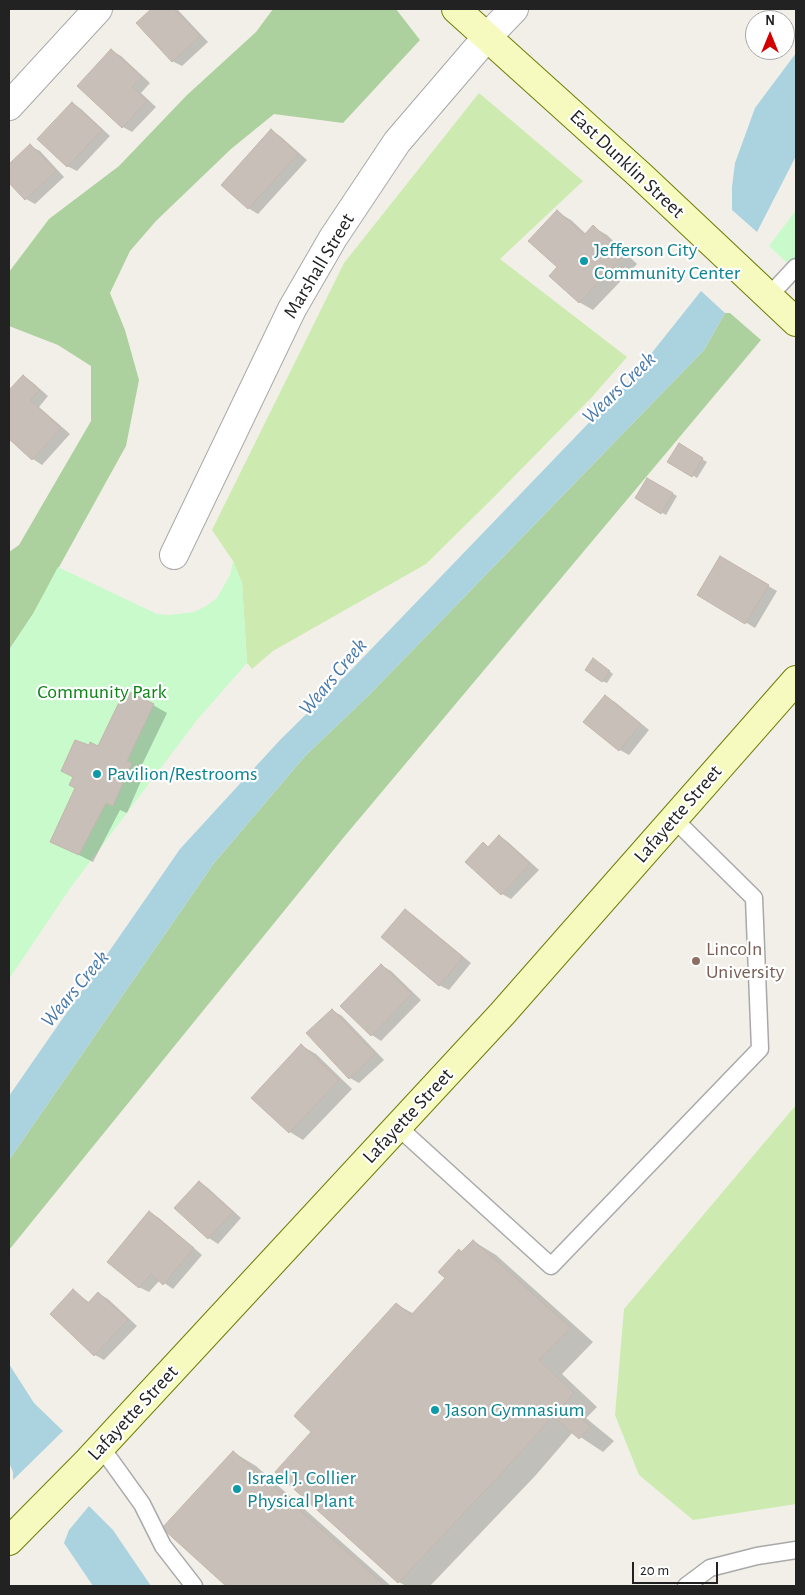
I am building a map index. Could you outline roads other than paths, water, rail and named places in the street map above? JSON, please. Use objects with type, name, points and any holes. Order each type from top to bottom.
[{"type":"main road","name":"East Dunklin Street","points":[[456,9],[641,176],[796,322]]},
{"type":"main road","name":"Lafayette Street","points":[[9,1541],[101,1447],[502,1014],[796,680]]},
{"type":"street","points":[[9,106],[98,9]]},
{"type":"street","name":"Marshall Street","points":[[174,555],[292,309],[333,238],[398,142],[487,37],[514,9]]},
{"type":"lane","points":[[769,296],[796,268]]},
{"type":"lane","points":[[398,1127],[550,1266],[760,1049],[754,898],[674,818]]},
{"type":"lane","points":[[101,1447],[142,1504],[163,1546],[194,1586]]},
{"type":"lane","points":[[686,1586],[710,1568],[757,1556],[796,1550]]},
{"type":"water","points":[[796,53],[796,156],[757,232],[732,210],[735,163],[755,108],[791,60],[795,60]]},
{"type":"water","points":[[701,291],[725,313],[704,350],[370,694],[305,756],[214,863],[9,1160],[9,1096],[180,849],[280,740],[353,668],[631,379]]},
{"type":"water","points":[[9,1364],[34,1403],[63,1431],[13,1480],[13,1472],[9,1463]]},
{"type":"water","points":[[89,1506],[113,1530],[151,1586],[93,1586],[64,1543],[69,1530]]},
{"type":"place","name":"Jefferson City Community Center","points":[[584,261]]},
{"type":"place","name":"Pavilion/Restrooms","points":[[97,774]]},
{"type":"place","name":"Lincoln University","points":[[696,961]]},
{"type":"place","name":"Jason Gymnasium","points":[[435,1410]]},
{"type":"place","name":"Israel J. Collier Physical Plant","points":[[237,1489]]},
{"type":"water label","name":"Wears Creek","points":[[619,388]]},
{"type":"water label","name":"Wears Creek","points":[[333,677]]},
{"type":"water label","name":"Wears Creek","points":[[75,989]]},
{"type":"park label","name":"Community Park","points":[[102,692]]}]
